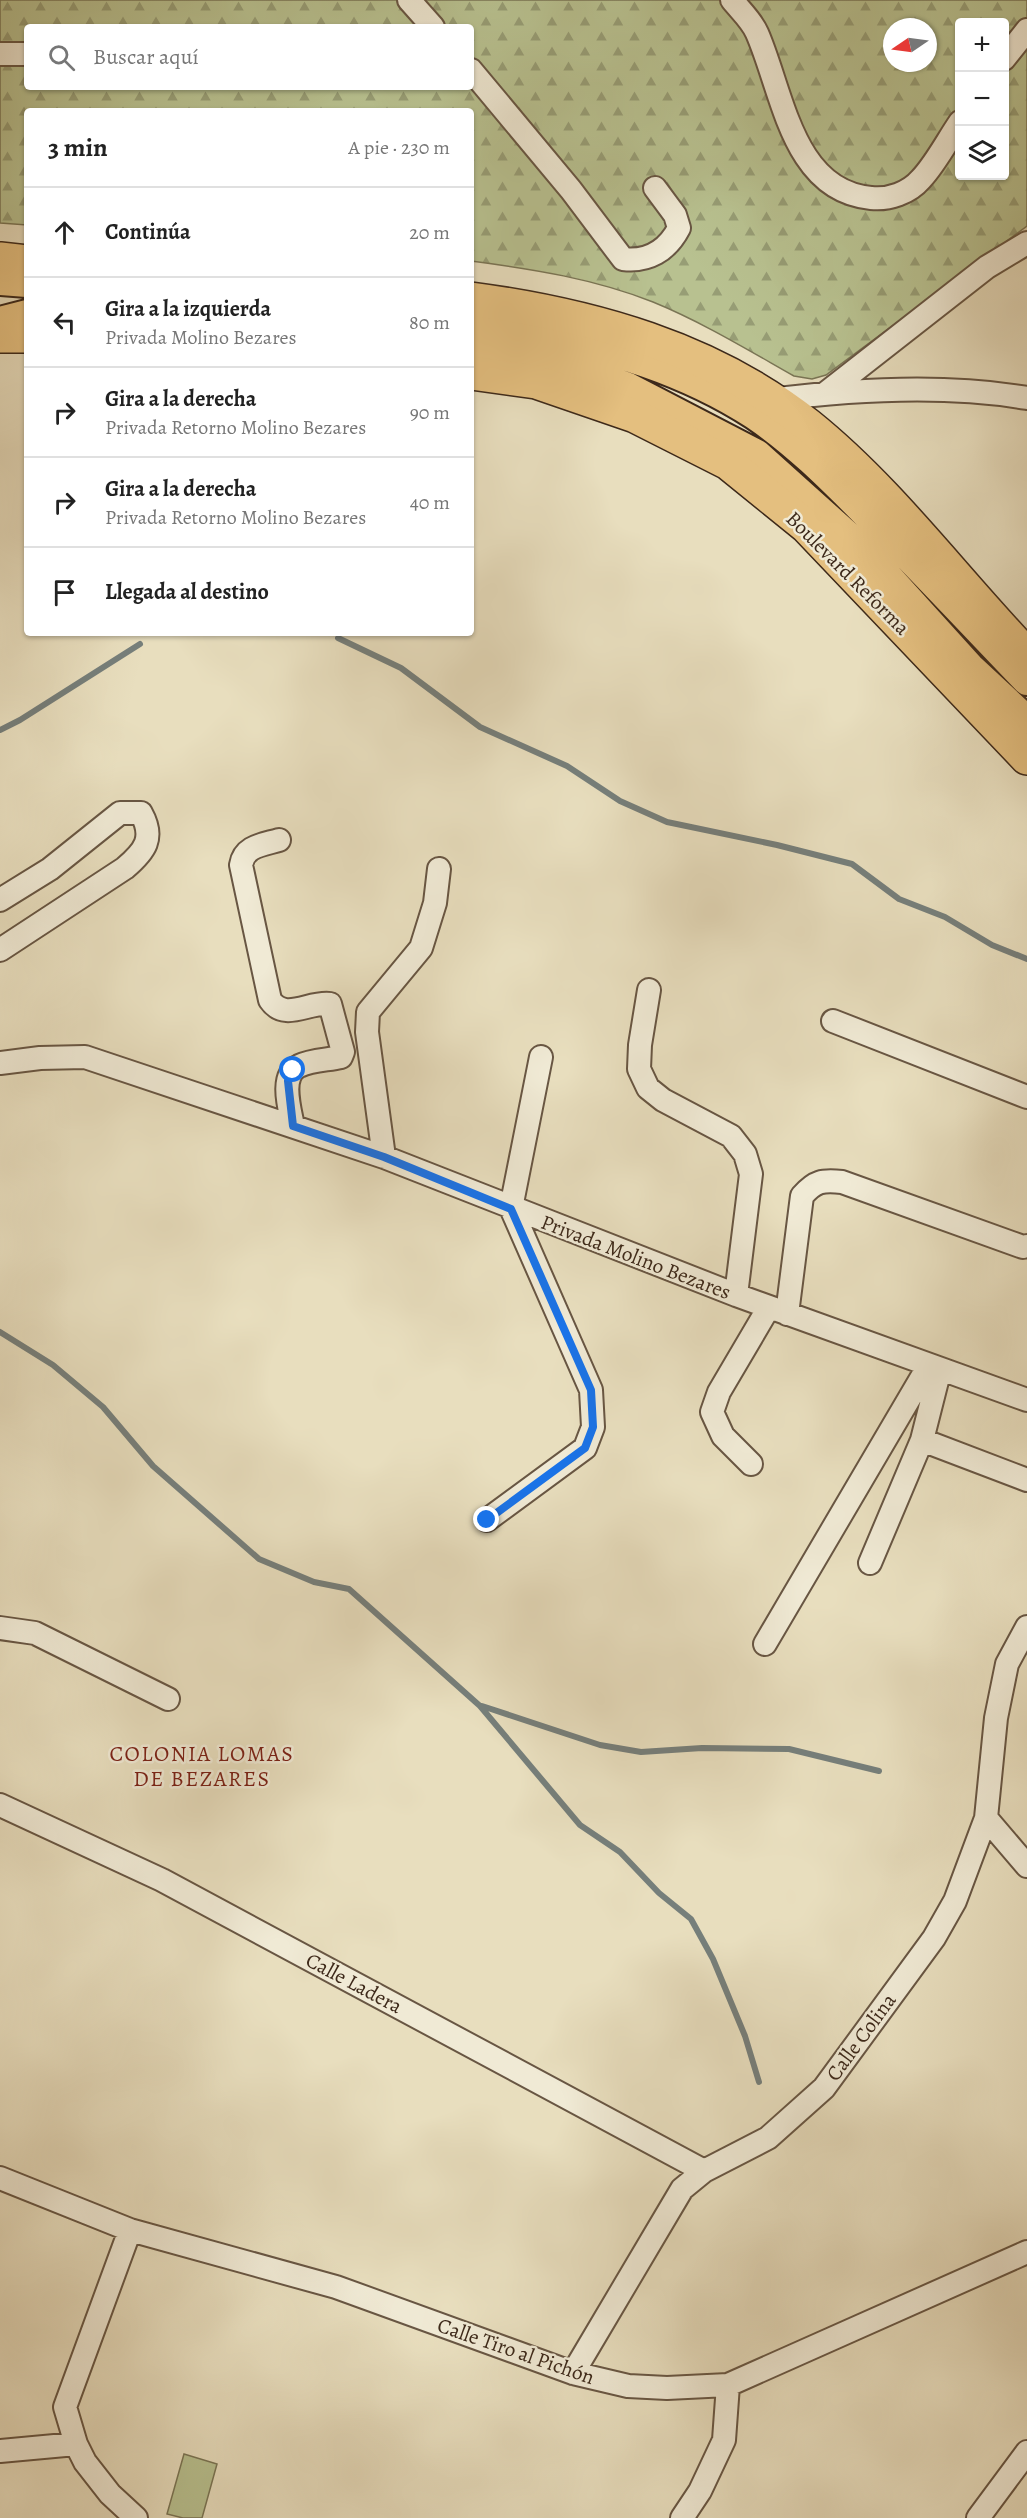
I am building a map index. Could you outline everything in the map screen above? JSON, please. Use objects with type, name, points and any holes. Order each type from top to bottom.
[{"type":"highway","points":[[0,259],[24,262]]},
{"type":"highway","points":[[474,299],[525,307],[640,335],[693,356],[772,400],[807,424],[848,460],[1027,655]]},
{"type":"highway","points":[[0,336],[24,336]]},
{"type":"highway","name":"Boulevard Reforma","points":[[474,373],[536,382],[635,416],[728,464],[807,527],[1027,758]]},
{"type":"main road","points":[[0,282],[24,283]]},
{"type":"main road","points":[[0,321],[24,315]]},
{"type":"main road","points":[[474,325],[579,344],[630,358],[712,391],[754,415],[793,444],[836,484],[1027,681]]},
{"type":"main road","points":[[0,352],[24,345]]},
{"type":"main road","points":[[474,346],[551,359],[628,387],[757,454],[864,550],[970,667],[1027,720]]},
{"type":"street","points":[[409,0],[430,24]]},
{"type":"street","points":[[732,0],[756,30],[787,116],[805,157],[827,183],[843,192],[851,196],[880,199],[903,193],[921,180],[957,126]]},
{"type":"street","points":[[1009,53],[1027,30]]},
{"type":"street","points":[[0,54],[24,54]]},
{"type":"street","points":[[474,74],[571,190],[623,259],[637,261],[651,257],[673,240],[679,228],[675,215],[655,189]]},
{"type":"street","points":[[825,393],[987,267],[1027,243]]},
{"type":"street","points":[[772,400],[825,393],[935,391],[1027,398]]},
{"type":"street","points":[[0,900],[50,869],[120,813],[141,813],[148,826],[144,852],[125,868],[0,950]]},
{"type":"street","points":[[279,840],[251,848],[245,853],[241,865],[270,1000],[276,1009],[285,1012],[320,1003],[330,1004],[343,1052],[340,1057],[300,1065],[293,1070],[288,1081],[293,1126]]},
{"type":"street","points":[[384,1157],[367,1032],[368,1012],[421,948],[435,903],[439,868]]},
{"type":"street","points":[[649,990],[639,1069],[648,1088],[663,1100],[731,1136],[745,1155],[751,1174],[736,1295]]},
{"type":"street","points":[[833,1021],[1027,1097]]},
{"type":"street","name":"Privada Molino Bezares","points":[[0,1063],[40,1058],[85,1057],[384,1157],[511,1209],[736,1295],[1027,1400]]},
{"type":"street","points":[[487,1520],[585,1448],[593,1427],[591,1390],[511,1209],[541,1057]]},
{"type":"street","points":[[752,1464],[723,1436],[712,1412],[719,1392],[778,1310],[802,1196],[812,1184],[829,1180],[842,1182],[1023,1248],[1027,1246]]},
{"type":"street","points":[[870,1563],[921,1440],[935,1367]]},
{"type":"street","points":[[765,1644],[935,1367]]},
{"type":"street","points":[[921,1440],[1027,1480]]},
{"type":"street","name":"Calle Colina","points":[[573,2373],[682,2189],[704,2171],[768,2138],[824,2088],[934,1938],[955,1901],[986,1818],[996,1718],[1007,1664],[1027,1627]]},
{"type":"street","points":[[0,1628],[35,1633],[168,1699]]},
{"type":"street","name":"Calle Ladera","points":[[0,1805],[162,1880],[704,2171]]},
{"type":"street","points":[[986,1818],[1027,1866]]},
{"type":"street","name":"Calle Tiro al Pichón","points":[[0,2178],[130,2229],[336,2287],[573,2373],[628,2386],[667,2388],[728,2385],[1027,2252]]},
{"type":"street","points":[[130,2229],[65,2407],[76,2444],[104,2486],[136,2518]]},
{"type":"street","points":[[682,2518],[700,2491],[724,2440],[728,2385]]},
{"type":"street","points":[[0,2451],[76,2444]]},
{"type":"street","points":[[978,2518],[1027,2452]]},
{"type":"green space","points":[[0,0],[1027,0],[1027,226],[826,375],[812,379],[794,376],[689,318],[631,294],[564,276],[474,261],[474,108],[24,108],[24,225],[0,223]]},
{"type":"green space","points":[[184,2454],[217,2464],[202,2518],[183,2518],[167,2514]]},
{"type":"waterway","points":[[338,638],[401,668],[480,727],[567,766],[620,801],[667,822],[777,845],[852,864],[899,899],[945,917],[992,945],[1027,959]]},
{"type":"waterway","points":[[0,730],[20,720],[140,644]]},
{"type":"waterway","points":[[0,1332],[53,1365],[103,1407],[153,1466],[259,1559],[314,1582],[349,1589],[480,1706],[580,1825],[620,1852],[659,1893],[691,1919],[713,1959],[745,2036],[759,2082]]},
{"type":"waterway","points":[[482,1706],[600,1745],[641,1752],[702,1748],[789,1749],[879,1771]]},
{"type":"district","name":"COLONIA LOMAS DE BEZARES","points":[[202,1766]]},
{"type":"route","points":[[293,1070],[288,1081],[293,1126],[384,1157],[511,1209],[591,1390],[593,1427],[585,1448],[487,1520]]}]
